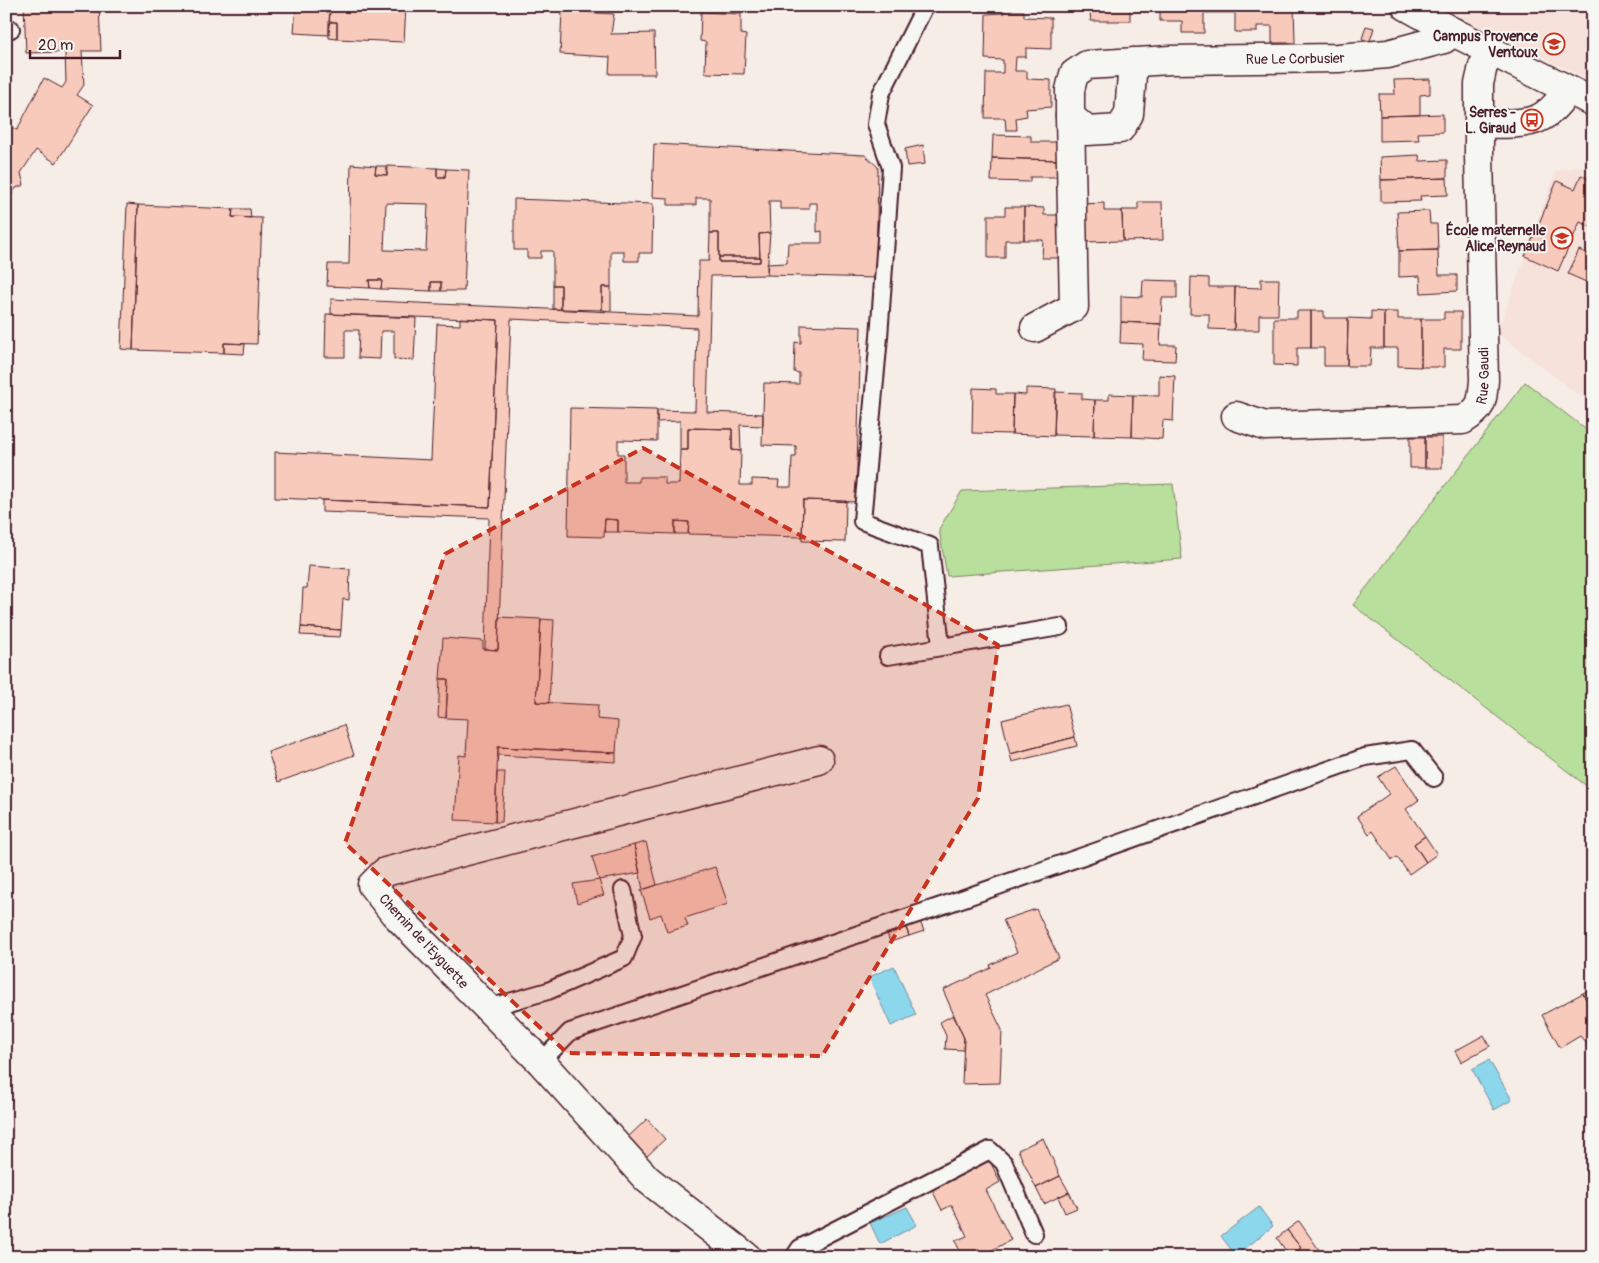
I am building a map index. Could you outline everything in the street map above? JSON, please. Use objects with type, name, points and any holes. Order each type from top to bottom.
[{"type":"street","points":[[1406,6],[1453,32],[1593,102]]},
{"type":"street","name":"Rue Le Corbusier","points":[[1035,328],[1074,307],[1070,90],[1074,74],[1087,65],[1133,62],[1338,58],[1388,54],[1444,39],[1453,32]]},
{"type":"street","name":"Rue Gaudi","points":[[1236,416],[1265,426],[1463,420],[1475,413],[1482,403],[1484,380],[1478,84],[1483,66],[1492,52]]},
{"type":"street","points":[[1070,116],[1087,130],[1120,128],[1129,114],[1133,62]]},
{"type":"street","points":[[1479,124],[1515,123],[1546,115],[1568,90]]},
{"type":"street","name":"Chemin de l'Eyguette","points":[[747,1257],[647,1179],[541,1062],[394,913],[372,885],[385,872],[818,760]]},
{"type":"lane","points":[[924,6],[881,94],[876,124],[891,168],[879,337],[862,521],[930,546],[942,646]]},
{"type":"lane","points":[[888,656],[1060,627]]},
{"type":"lane","points":[[541,1062],[570,1032],[937,907],[1365,757],[1412,750],[1434,778]]},
{"type":"lane","points":[[488,1008],[548,991],[624,958],[633,936],[623,890]]},
{"type":"lane","points":[[794,1257],[800,1248],[990,1150],[1004,1163],[1034,1234]]},
{"type":"highlighted area","points":[[643,448],[998,645],[978,798],[822,1056],[567,1053],[345,843],[445,554]]},
{"type":"shaded area","name":"Campus Provence Ventoux","points":[[1437,6],[1593,6],[1593,82]]},
{"type":"shaded area","name":"École maternelle Alice Reynaud","points":[[1593,164],[1593,406],[1497,333],[1556,171]]},
{"type":"green space","points":[[1525,382],[1593,435],[1593,791],[1353,605]]},
{"type":"green space","points":[[1173,484],[1182,559],[947,576],[939,529],[962,491]]},
{"type":"water","points":[[894,966],[916,1015],[891,1026],[869,977]]},
{"type":"water","points":[[1489,1060],[1512,1100],[1494,1110],[1472,1069]]},
{"type":"water","points":[[907,1207],[917,1225],[880,1244],[870,1223]]},
{"type":"water","points":[[1259,1207],[1273,1226],[1236,1256],[1221,1236]]},
{"type":"building","points":[[24,6],[99,6],[101,51],[82,51],[84,85],[77,95],[93,105],[56,163],[36,150],[21,173],[24,185],[16,188],[6,204],[6,113],[9,120],[7,125],[17,130],[44,78],[62,88],[66,82],[65,52],[26,53]]},
{"type":"building","points":[[296,6],[330,6],[329,35],[294,33]]},
{"type":"building","points":[[330,6],[406,6],[404,42],[337,39],[337,22],[329,22]]},
{"type":"building","points":[[1004,6],[1012,6],[1012,11],[1024,11],[1024,17],[1051,18],[1051,49],[1026,48],[1026,57],[1016,57],[1015,71],[1027,71],[1027,79],[1051,80],[1051,107],[1026,109],[1027,116],[1016,118],[1017,130],[1006,130],[1005,118],[985,118],[986,73],[1003,73],[1003,60],[985,59],[986,14],[1004,13]]},
{"type":"building","points":[[1089,6],[1130,6],[1130,21],[1091,21]]},
{"type":"building","points":[[1160,6],[1294,6],[1295,43],[1272,43],[1272,26],[1257,26],[1257,32],[1235,32],[1235,13],[1204,13],[1204,33],[1182,33],[1182,21],[1160,21]]},
{"type":"building","points":[[562,11],[614,14],[611,34],[654,33],[655,74],[609,74],[610,57],[560,54]]},
{"type":"building","points":[[701,12],[741,14],[741,34],[746,35],[744,74],[705,73],[706,42],[700,41]]},
{"type":"building","points":[[329,22],[337,22],[337,39],[329,38]]},
{"type":"building","points":[[1366,26],[1374,28],[1370,41],[1362,39]]},
{"type":"building","points":[[1430,79],[1430,94],[1420,95],[1420,115],[1380,116],[1379,94],[1395,94],[1394,80]]},
{"type":"building","points":[[1443,114],[1443,132],[1418,133],[1419,140],[1380,141],[1380,116]]},
{"type":"building","points":[[993,135],[1031,136],[1031,142],[1059,142],[1058,160],[992,158]]},
{"type":"building","points":[[654,144],[865,155],[878,167],[876,278],[767,275],[767,264],[787,263],[788,243],[822,243],[822,231],[817,232],[817,203],[809,203],[809,209],[780,209],[780,201],[769,201],[770,233],[759,234],[760,257],[719,257],[719,233],[710,233],[710,198],[696,198],[696,205],[668,205],[668,198],[652,197]]},
{"type":"building","points":[[923,145],[925,164],[907,166],[905,149]]},
{"type":"building","points":[[1419,155],[1420,161],[1447,160],[1447,178],[1381,180],[1380,157]]},
{"type":"building","points":[[992,158],[1058,160],[1058,177],[1030,177],[1030,182],[991,181]]},
{"type":"building","points":[[351,164],[376,166],[375,174],[387,175],[387,166],[437,168],[437,177],[445,177],[446,169],[469,170],[464,291],[441,291],[441,282],[431,282],[431,291],[381,289],[382,280],[369,280],[370,288],[327,286],[328,264],[349,264]],"holes":[[[386,203],[428,204],[426,251],[384,250]]]},
{"type":"building","points":[[376,166],[387,166],[387,175],[375,174]]},
{"type":"building","points":[[437,168],[446,169],[445,177],[437,177]]},
{"type":"building","points":[[1581,175],[1593,181],[1593,228],[1580,222],[1558,271],[1525,256],[1557,181],[1575,189]]},
{"type":"building","points":[[1447,178],[1448,195],[1420,196],[1421,201],[1381,202],[1381,180]]},
{"type":"building","points":[[514,199],[653,204],[652,253],[639,253],[639,261],[624,261],[624,251],[611,251],[611,287],[602,287],[602,310],[561,309],[561,285],[553,285],[553,251],[541,251],[541,258],[527,258],[527,250],[514,250]]},
{"type":"building","points":[[1138,202],[1162,202],[1163,240],[1123,241],[1122,210],[1138,210]]},
{"type":"building","points":[[1104,203],[1104,211],[1122,211],[1123,241],[1082,242],[1081,204]]},
{"type":"building","points":[[127,204],[138,205],[133,350],[121,349]]},
{"type":"building","points":[[138,205],[233,209],[232,217],[262,218],[257,344],[224,343],[224,353],[133,350]]},
{"type":"building","points":[[1005,207],[1024,207],[1024,240],[1005,240],[1005,258],[988,258],[988,215],[1005,215]]},
{"type":"building","points":[[1024,207],[1044,208],[1044,215],[1060,215],[1060,258],[1042,258],[1043,240],[1024,240]]},
{"type":"building","points":[[233,209],[250,209],[251,218],[232,217]]},
{"type":"building","points":[[1429,211],[1430,224],[1437,224],[1438,250],[1399,251],[1397,212]]},
{"type":"building","points":[[710,233],[719,233],[719,262],[760,262],[759,234],[770,233],[767,275],[711,276],[707,412],[763,414],[763,426],[740,425],[741,451],[732,450],[732,429],[688,428],[688,450],[680,450],[680,421],[657,422],[657,410],[695,411],[697,328],[511,319],[498,650],[485,649],[489,518],[322,512],[322,500],[490,507],[498,320],[331,314],[331,299],[698,316],[699,261],[709,261]]},
{"type":"building","points":[[1438,250],[1439,275],[1457,275],[1457,291],[1421,293],[1420,276],[1399,277],[1399,251]]},
{"type":"building","points":[[1579,250],[1593,256],[1593,285],[1568,274]]},
{"type":"building","points":[[719,257],[760,257],[760,262],[719,262]]},
{"type":"building","points":[[1191,277],[1209,278],[1209,287],[1235,287],[1234,330],[1209,329],[1209,314],[1190,314]]},
{"type":"building","points":[[1261,279],[1279,279],[1278,315],[1259,315],[1259,330],[1234,330],[1235,287],[1261,288]]},
{"type":"building","points":[[369,280],[382,280],[381,289],[370,288]]},
{"type":"building","points":[[1143,280],[1177,281],[1177,298],[1162,298],[1161,324],[1121,322],[1121,296],[1142,297]]},
{"type":"building","points":[[431,282],[441,282],[441,291],[431,291]]},
{"type":"building","points":[[553,285],[561,285],[561,309],[553,309]]},
{"type":"building","points":[[602,287],[611,287],[611,311],[602,310]]},
{"type":"building","points":[[1297,311],[1311,311],[1311,348],[1297,348],[1297,366],[1274,365],[1274,318],[1297,318]]},
{"type":"building","points":[[1311,311],[1324,311],[1324,318],[1348,318],[1347,366],[1324,366],[1324,348],[1311,348]]},
{"type":"building","points":[[1371,311],[1384,312],[1384,348],[1371,348],[1370,366],[1347,366],[1348,318],[1371,319]]},
{"type":"building","points":[[1384,312],[1398,312],[1398,319],[1421,319],[1421,367],[1398,366],[1398,348],[1384,348]]},
{"type":"building","points":[[1444,312],[1461,312],[1461,349],[1444,349],[1444,367],[1421,367],[1421,319],[1444,319]]},
{"type":"building","points":[[326,314],[416,318],[414,360],[394,359],[394,331],[381,331],[380,359],[358,358],[359,330],[345,330],[345,357],[325,357]]},
{"type":"building","points":[[460,318],[498,320],[490,507],[275,498],[275,452],[431,460],[437,324],[460,325]]},
{"type":"building","points":[[1121,322],[1161,324],[1160,345],[1176,345],[1175,361],[1142,360],[1143,344],[1120,343]]},
{"type":"building","points":[[801,325],[861,327],[856,502],[803,500],[802,537],[688,534],[689,522],[675,521],[675,534],[618,532],[618,520],[605,519],[604,537],[568,536],[570,408],[657,410],[657,441],[618,440],[618,454],[624,454],[624,482],[639,482],[639,477],[665,477],[665,484],[679,484],[680,450],[688,450],[688,428],[732,429],[732,450],[741,451],[740,485],[752,485],[752,479],[779,480],[778,487],[791,487],[792,457],[796,457],[796,446],[762,445],[764,383],[799,384],[799,373],[794,372],[795,342],[801,343]]},
{"type":"building","points":[[224,343],[245,344],[244,354],[224,353]]},
{"type":"building","points":[[1159,375],[1175,376],[1173,421],[1163,420],[1162,439],[1132,437],[1133,395],[1159,396]]},
{"type":"building","points":[[973,388],[996,389],[996,394],[1013,394],[1012,434],[972,433]]},
{"type":"building","points":[[1026,388],[1056,389],[1054,436],[1012,434],[1013,394],[1026,395]]},
{"type":"building","points":[[1055,392],[1082,393],[1082,399],[1095,400],[1094,436],[1054,435]]},
{"type":"building","points":[[1109,394],[1133,395],[1132,437],[1094,436],[1095,400],[1109,400]]},
{"type":"building","points":[[1410,437],[1425,437],[1425,468],[1410,468]]},
{"type":"building","points":[[1425,437],[1442,437],[1442,468],[1425,468]]},
{"type":"building","points":[[803,500],[846,501],[845,542],[802,541]]},
{"type":"building","points":[[605,519],[618,520],[618,532],[604,532]]},
{"type":"building","points":[[675,521],[689,522],[688,534],[675,534]]},
{"type":"building","points":[[309,566],[350,569],[349,600],[343,599],[341,630],[301,627],[303,588],[307,588]]},
{"type":"building","points":[[499,617],[541,619],[536,702],[598,705],[597,719],[618,721],[616,753],[498,747],[495,822],[455,820],[459,755],[466,756],[468,719],[446,718],[448,679],[440,679],[443,638],[483,641],[483,649],[498,650]]},
{"type":"building","points":[[541,619],[554,620],[549,703],[536,702]]},
{"type":"building","points":[[301,627],[341,630],[340,637],[300,635]]},
{"type":"building","points":[[440,679],[448,679],[446,718],[438,717]]},
{"type":"building","points":[[1066,704],[1075,737],[1010,754],[1002,720]]},
{"type":"building","points":[[344,725],[354,755],[278,782],[268,752]]},
{"type":"building","points":[[1075,737],[1077,746],[1012,762],[1010,754]]},
{"type":"building","points":[[498,747],[616,753],[616,762],[498,755]]},
{"type":"building","points":[[1396,766],[1419,800],[1406,809],[1425,836],[1414,844],[1426,862],[1409,874],[1397,857],[1392,860],[1373,831],[1369,834],[1357,816],[1389,794],[1378,777]]},
{"type":"building","points":[[497,772],[505,772],[502,822],[495,822]]},
{"type":"building","points":[[1425,836],[1437,854],[1426,862],[1414,844]]},
{"type":"building","points":[[646,842],[657,885],[643,890],[634,845]]},
{"type":"building","points":[[634,845],[640,873],[599,880],[592,857]]},
{"type":"building","points":[[715,867],[728,904],[685,918],[688,926],[667,932],[661,914],[650,918],[641,890]]},
{"type":"building","points":[[599,880],[604,895],[577,903],[573,884]]},
{"type":"building","points":[[1036,909],[1059,958],[985,995],[1002,1030],[1000,1083],[962,1084],[964,1038],[943,990],[991,968],[990,965],[1017,952],[1003,920]]},
{"type":"building","points":[[918,917],[924,931],[909,936],[904,922]]},
{"type":"building","points":[[904,922],[909,936],[890,942],[885,928]]},
{"type":"building","points":[[1593,988],[1593,1014],[1583,993]]},
{"type":"building","points":[[1583,993],[1593,1014],[1593,1051],[1580,1036],[1560,1048],[1542,1015]]},
{"type":"building","points":[[953,1015],[964,1038],[963,1050],[945,1049],[946,1036],[940,1022]]},
{"type":"building","points":[[1484,1035],[1490,1046],[1461,1062],[1455,1051]]},
{"type":"building","points":[[647,1119],[665,1139],[645,1158],[627,1138]]},
{"type":"building","points":[[1043,1138],[1060,1176],[1036,1188],[1018,1150]]},
{"type":"building","points":[[989,1159],[1000,1182],[986,1190],[1011,1240],[979,1257],[963,1257],[955,1241],[967,1236],[952,1205],[942,1210],[931,1188]]},
{"type":"building","points":[[1060,1176],[1069,1192],[1044,1204],[1036,1188]]},
{"type":"building","points":[[1069,1192],[1077,1208],[1065,1213],[1058,1197]]},
{"type":"building","points":[[1299,1221],[1324,1257],[1290,1257],[1301,1248],[1287,1230]]},
{"type":"building","points":[[1287,1230],[1301,1248],[1290,1257],[1277,1238]]},
{"type":"place","name":"Campus Provence Ventoux","points":[[1554,44]]},
{"type":"place","name":"Serres - L. Giraud","points":[[1532,120]]},
{"type":"place","name":"École maternelle Alice Reynaud","points":[[1562,238]]}]
